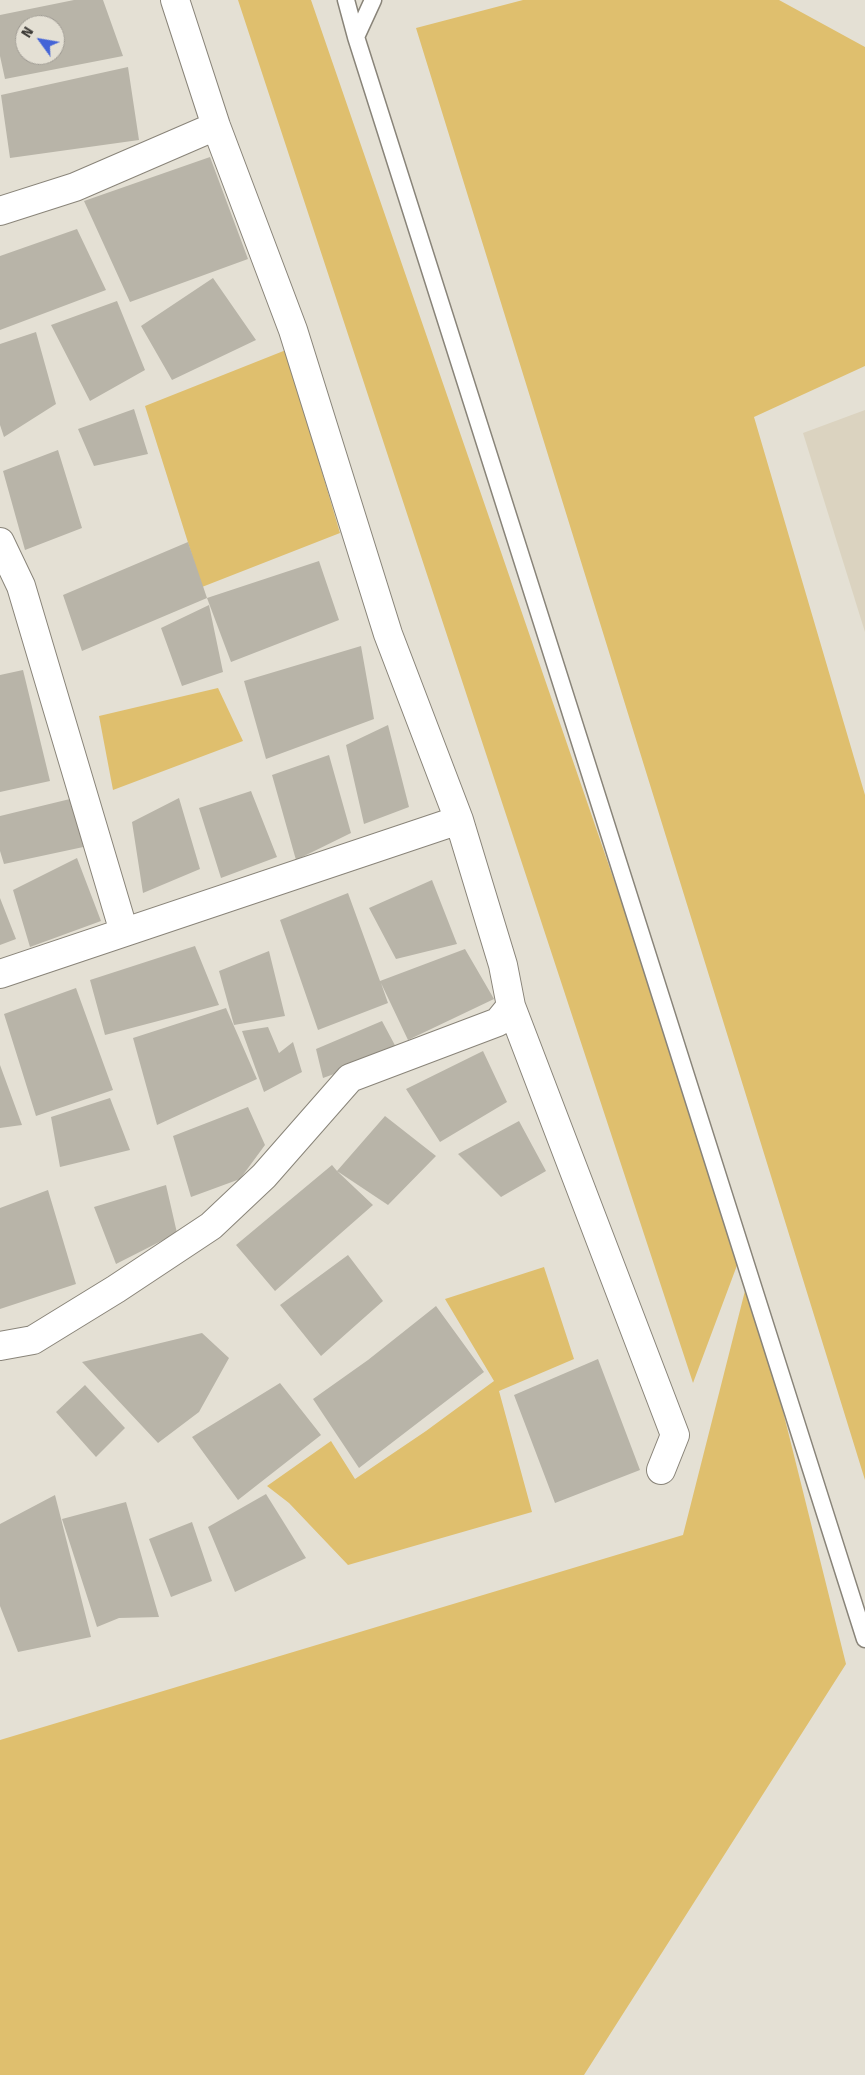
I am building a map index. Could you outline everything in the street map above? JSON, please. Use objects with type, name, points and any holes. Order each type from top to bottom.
[{"type":"street","points":[[175,0],[216,126],[293,330],[388,634],[459,820],[503,965],[510,1006],[675,1435],[661,1470]]},
{"type":"street","points":[[0,211],[75,187],[216,126]]},
{"type":"street","points":[[0,542],[21,586],[124,932]]},
{"type":"street","points":[[0,974],[459,820]]},
{"type":"street","points":[[0,1346],[33,1340],[116,1289],[211,1226],[264,1176],[350,1078],[498,1022],[510,1006]]},
{"type":"lane","points":[[346,0],[356,37],[865,1639]]},
{"type":"lane","points":[[356,37],[373,0]]},
{"type":"shaded area","points":[[238,0],[311,0],[742,1252],[693,1383]]},
{"type":"shaded area","points":[[523,0],[779,0],[865,47],[865,366],[754,417],[865,795],[865,1480],[416,28]]},
{"type":"shaded area","points":[[286,350],[340,533],[202,587],[145,406]]},
{"type":"shaded area","points":[[865,410],[865,632],[803,433]]},
{"type":"shaded area","points":[[218,688],[243,741],[113,790],[99,716]]},
{"type":"shaded area","points":[[544,1267],[574,1359],[499,1391],[532,1512],[348,1565],[289,1503],[267,1486],[331,1441],[355,1479],[426,1431],[494,1381],[445,1299]]},
{"type":"shaded area","points":[[749,1275],[846,1664],[584,2075],[0,2075],[0,1740],[683,1535]]},
{"type":"building","points":[[74,0],[103,0],[123,56],[5,79],[0,56],[0,15]]},
{"type":"building","points":[[128,67],[139,140],[10,158],[1,95]]},
{"type":"building","points":[[210,157],[248,259],[130,302],[84,201]]},
{"type":"building","points":[[77,229],[106,290],[0,330],[0,256]]},
{"type":"building","points":[[213,278],[256,340],[172,380],[141,326]]},
{"type":"building","points":[[117,301],[145,370],[90,401],[51,325]]},
{"type":"building","points":[[36,332],[56,404],[4,437],[0,425],[0,344]]},
{"type":"building","points":[[134,409],[148,454],[94,466],[78,429]]},
{"type":"building","points":[[58,450],[82,528],[25,550],[3,471]]},
{"type":"building","points":[[188,542],[207,598],[82,651],[63,595]]},
{"type":"building","points":[[319,561],[339,620],[231,662],[207,598]]},
{"type":"building","points":[[209,605],[223,672],[182,686],[161,628]]},
{"type":"building","points":[[361,646],[374,719],[266,759],[244,681]]},
{"type":"building","points":[[23,670],[50,781],[0,792],[0,675]]},
{"type":"building","points":[[388,725],[409,807],[364,824],[346,745]]},
{"type":"building","points":[[329,755],[351,833],[296,860],[272,775]]},
{"type":"building","points":[[251,791],[277,857],[221,878],[199,808]]},
{"type":"building","points":[[179,798],[200,869],[143,893],[132,822]]},
{"type":"building","points":[[70,799],[88,846],[4,864],[0,851],[0,816]]},
{"type":"building","points":[[77,858],[101,921],[30,947],[13,890]]},
{"type":"building","points":[[432,880],[457,944],[396,959],[369,908]]},
{"type":"building","points":[[348,893],[380,981],[465,949],[494,999],[408,1040],[381,983],[388,1003],[318,1030],[280,920]]},
{"type":"building","points":[[0,898],[16,939],[0,945]]},
{"type":"building","points":[[195,946],[219,1005],[105,1035],[90,980]]},
{"type":"building","points":[[269,951],[285,1016],[234,1025],[219,971]]},
{"type":"building","points":[[76,988],[113,1090],[36,1116],[4,1014]]},
{"type":"building","points":[[226,1008],[257,1079],[157,1125],[133,1038]]},
{"type":"building","points":[[382,1021],[398,1051],[323,1078],[316,1049]]},
{"type":"building","points":[[268,1027],[279,1053],[293,1042],[302,1072],[264,1092],[242,1031]]},
{"type":"building","points":[[483,1051],[507,1102],[440,1142],[406,1089]]},
{"type":"building","points":[[0,1065],[22,1125],[0,1128]]},
{"type":"building","points":[[110,1098],[130,1150],[60,1167],[51,1117]]},
{"type":"building","points":[[248,1107],[265,1145],[240,1179],[191,1197],[173,1136]]},
{"type":"building","points":[[385,1116],[436,1156],[388,1205],[337,1171]]},
{"type":"building","points":[[519,1121],[546,1171],[501,1197],[458,1154]]},
{"type":"building","points":[[332,1165],[373,1205],[275,1291],[236,1245]]},
{"type":"building","points":[[166,1185],[177,1233],[116,1264],[94,1207]]},
{"type":"building","points":[[48,1190],[76,1284],[0,1309],[0,1208]]},
{"type":"building","points":[[348,1255],[383,1301],[321,1356],[280,1305]]},
{"type":"building","points":[[436,1306],[484,1372],[359,1468],[313,1399],[368,1360]]},
{"type":"building","points":[[202,1333],[229,1358],[199,1412],[158,1443],[82,1362]]},
{"type":"building","points":[[598,1359],[640,1470],[555,1503],[514,1395]]},
{"type":"building","points":[[280,1383],[321,1435],[238,1500],[192,1437]]},
{"type":"building","points":[[85,1385],[125,1428],[96,1457],[56,1412]]},
{"type":"building","points":[[266,1494],[306,1558],[235,1592],[208,1527]]},
{"type":"building","points":[[55,1495],[91,1637],[18,1652],[0,1606],[0,1524]]},
{"type":"building","points":[[126,1502],[159,1617],[119,1618],[97,1627],[62,1519]]},
{"type":"building","points":[[192,1522],[212,1581],[171,1597],[149,1539]]}]
